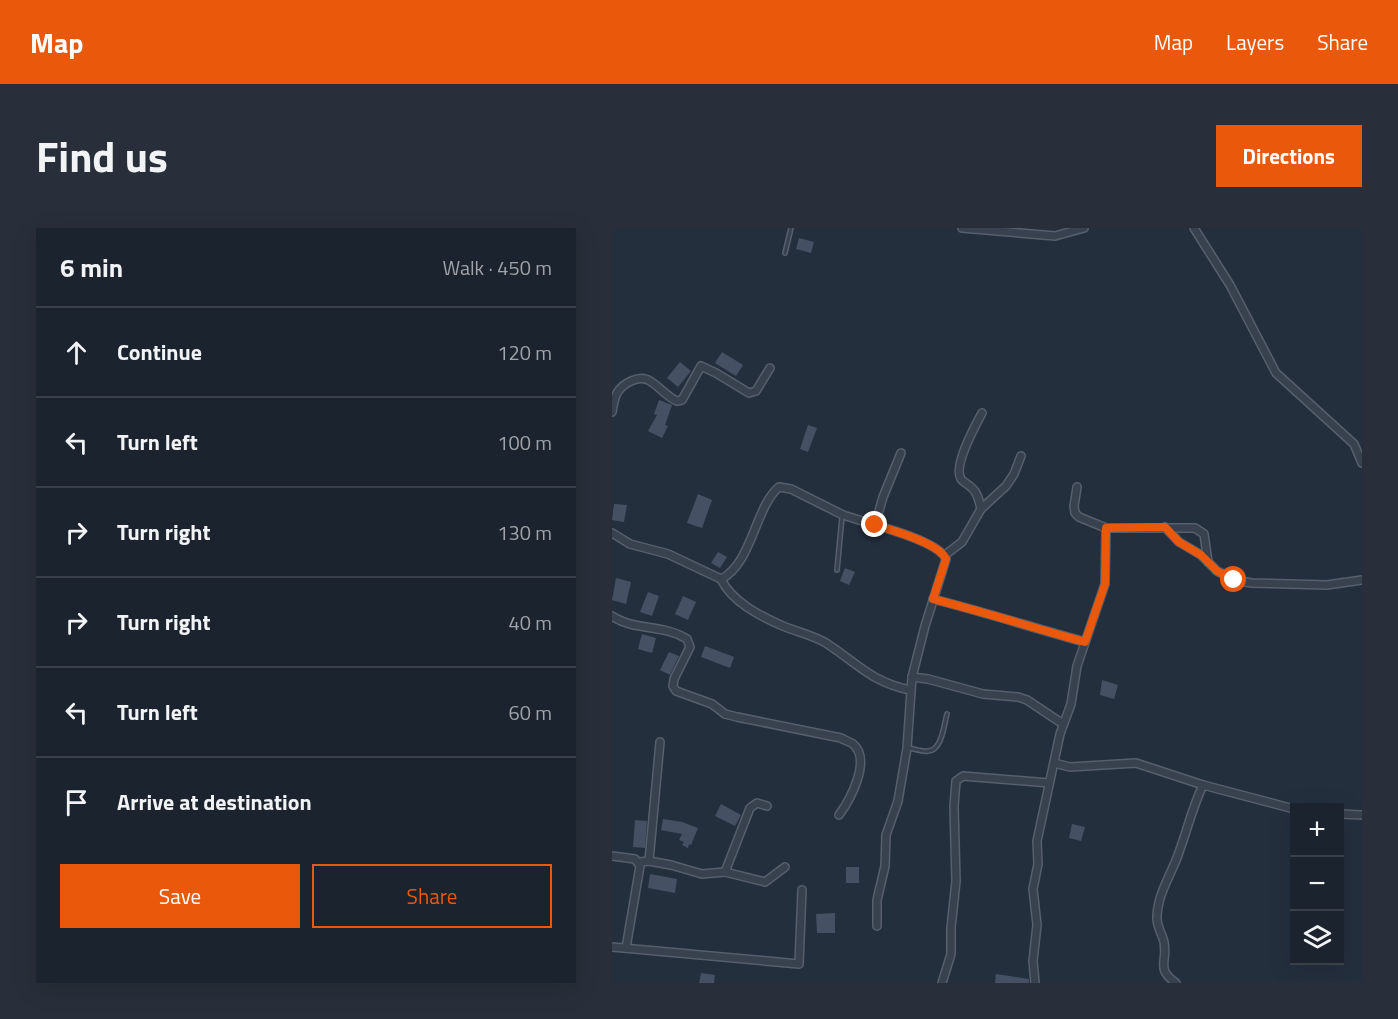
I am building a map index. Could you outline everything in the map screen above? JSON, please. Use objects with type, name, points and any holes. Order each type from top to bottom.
[{"type":"street","points":[[962,228],[1055,236],[1084,228]]},
{"type":"street","points":[[1194,228],[1230,285],[1276,373],[1354,444],[1362,463]]},
{"type":"street","points":[[612,412],[616,395],[621,387],[640,378],[650,380],[663,393],[678,401],[682,400],[701,366],[749,393],[756,391],[770,368]]},
{"type":"street","points":[[981,509],[977,494],[974,489],[963,482],[959,476],[959,469],[969,436],[982,413]]},
{"type":"street","points":[[875,525],[883,497],[901,453]]},
{"type":"street","points":[[945,555],[962,542],[981,509],[1005,486],[1014,474],[1021,456]]},
{"type":"street","points":[[722,579],[732,571],[741,558],[768,501],[779,487],[791,489],[843,515],[896,531],[934,547],[945,555],[946,559],[912,677],[907,748],[898,801],[886,835],[885,866],[877,900],[877,926]]},
{"type":"street","points":[[1077,487],[1075,513],[1079,518],[1106,528],[1165,527],[1201,530],[1204,534],[1208,562]]},
{"type":"street","points":[[1165,527],[1179,542],[1201,555],[1217,571],[1234,580],[1252,583],[1327,585],[1362,580]]},
{"type":"street","points":[[1035,983],[1033,961],[1037,925],[1033,889],[1038,864],[1037,841],[1060,734],[1071,704],[1077,666],[1105,584],[1106,528]]},
{"type":"street","points":[[612,533],[630,544],[668,554],[722,579],[732,597],[747,606],[782,626],[825,642],[855,666],[878,680],[892,687],[910,690]]},
{"type":"street","points":[[933,599],[1085,642]]},
{"type":"street","points":[[612,616],[632,625],[662,628],[687,639],[690,647],[674,679],[673,686],[676,691],[712,704],[731,716],[841,738],[854,745],[860,762],[857,782],[852,797],[839,815]]},
{"type":"street","points":[[912,677],[983,694],[1018,697],[1027,700],[1063,724]]},
{"type":"street","points":[[649,861],[660,742]]},
{"type":"street","points":[[1054,763],[1070,767],[1136,763],[1203,785],[1290,808]]},
{"type":"street","points":[[942,983],[951,954],[956,881],[954,806],[956,781],[963,777],[1049,783]]},
{"type":"street","points":[[1176,983],[1163,969],[1164,943],[1157,916],[1160,897],[1203,785]]},
{"type":"street","points":[[725,872],[750,808],[757,803],[767,806]]},
{"type":"street","points":[[1344,814],[1362,815]]},
{"type":"street","points":[[612,856],[635,859],[640,862],[649,861],[702,874],[725,872],[765,882],[785,867]]},
{"type":"street","points":[[626,948],[640,877],[640,862]]},
{"type":"street","points":[[612,947],[799,964],[802,890]]},
{"type":"lane","points":[[785,253],[791,228]]},
{"type":"lane","points":[[837,570],[843,515]]},
{"type":"lane","points":[[907,748],[930,752],[934,750],[938,746],[947,714]]},
{"type":"building","points":[[799,238],[814,242],[811,253],[796,249]]},
{"type":"building","points":[[722,352],[743,365],[736,376],[715,363]]},
{"type":"building","points":[[680,362],[691,371],[678,387],[667,378]]},
{"type":"building","points":[[659,400],[672,405],[665,425],[668,426],[662,438],[648,431],[657,415],[654,414]]},
{"type":"building","points":[[808,425],[817,428],[808,452],[800,449]]},
{"type":"building","points":[[698,494],[712,500],[702,528],[687,523]]},
{"type":"building","points":[[614,504],[627,505],[624,522],[612,520]]},
{"type":"building","points":[[718,552],[727,557],[720,568],[711,563]]},
{"type":"building","points":[[845,568],[855,572],[849,585],[840,581]]},
{"type":"building","points":[[616,578],[631,582],[626,604],[612,600]]},
{"type":"building","points":[[648,592],[659,596],[652,616],[640,612]]},
{"type":"building","points":[[683,596],[696,602],[688,620],[675,614]]},
{"type":"building","points":[[642,634],[656,638],[652,653],[638,649]]},
{"type":"building","points":[[705,646],[734,657],[730,668],[701,657]]},
{"type":"building","points":[[669,652],[679,656],[670,675],[660,670]]},
{"type":"building","points":[[1102,680],[1118,685],[1114,699],[1100,695]]},
{"type":"building","points":[[721,804],[741,815],[735,826],[715,816]]},
{"type":"building","points":[[663,819],[682,822],[698,828],[688,848],[682,845],[684,842],[679,840],[682,834],[661,830]]},
{"type":"building","points":[[635,820],[647,821],[645,848],[633,847]]},
{"type":"building","points":[[1072,824],[1085,827],[1081,841],[1069,838]]},
{"type":"building","points":[[846,867],[859,867],[859,883],[846,883]]},
{"type":"building","points":[[650,874],[677,879],[675,893],[648,888]]},
{"type":"building","points":[[835,913],[835,933],[817,933],[816,914]]},
{"type":"building","points":[[701,973],[715,975],[714,983],[699,983]]},
{"type":"building","points":[[996,974],[1029,979],[1029,983],[995,983]]},
{"type":"route","points":[[875,525],[934,547],[945,555],[946,559],[933,599],[1085,642],[1105,584],[1106,528],[1165,527],[1179,542],[1201,555],[1217,571],[1234,580]]}]
